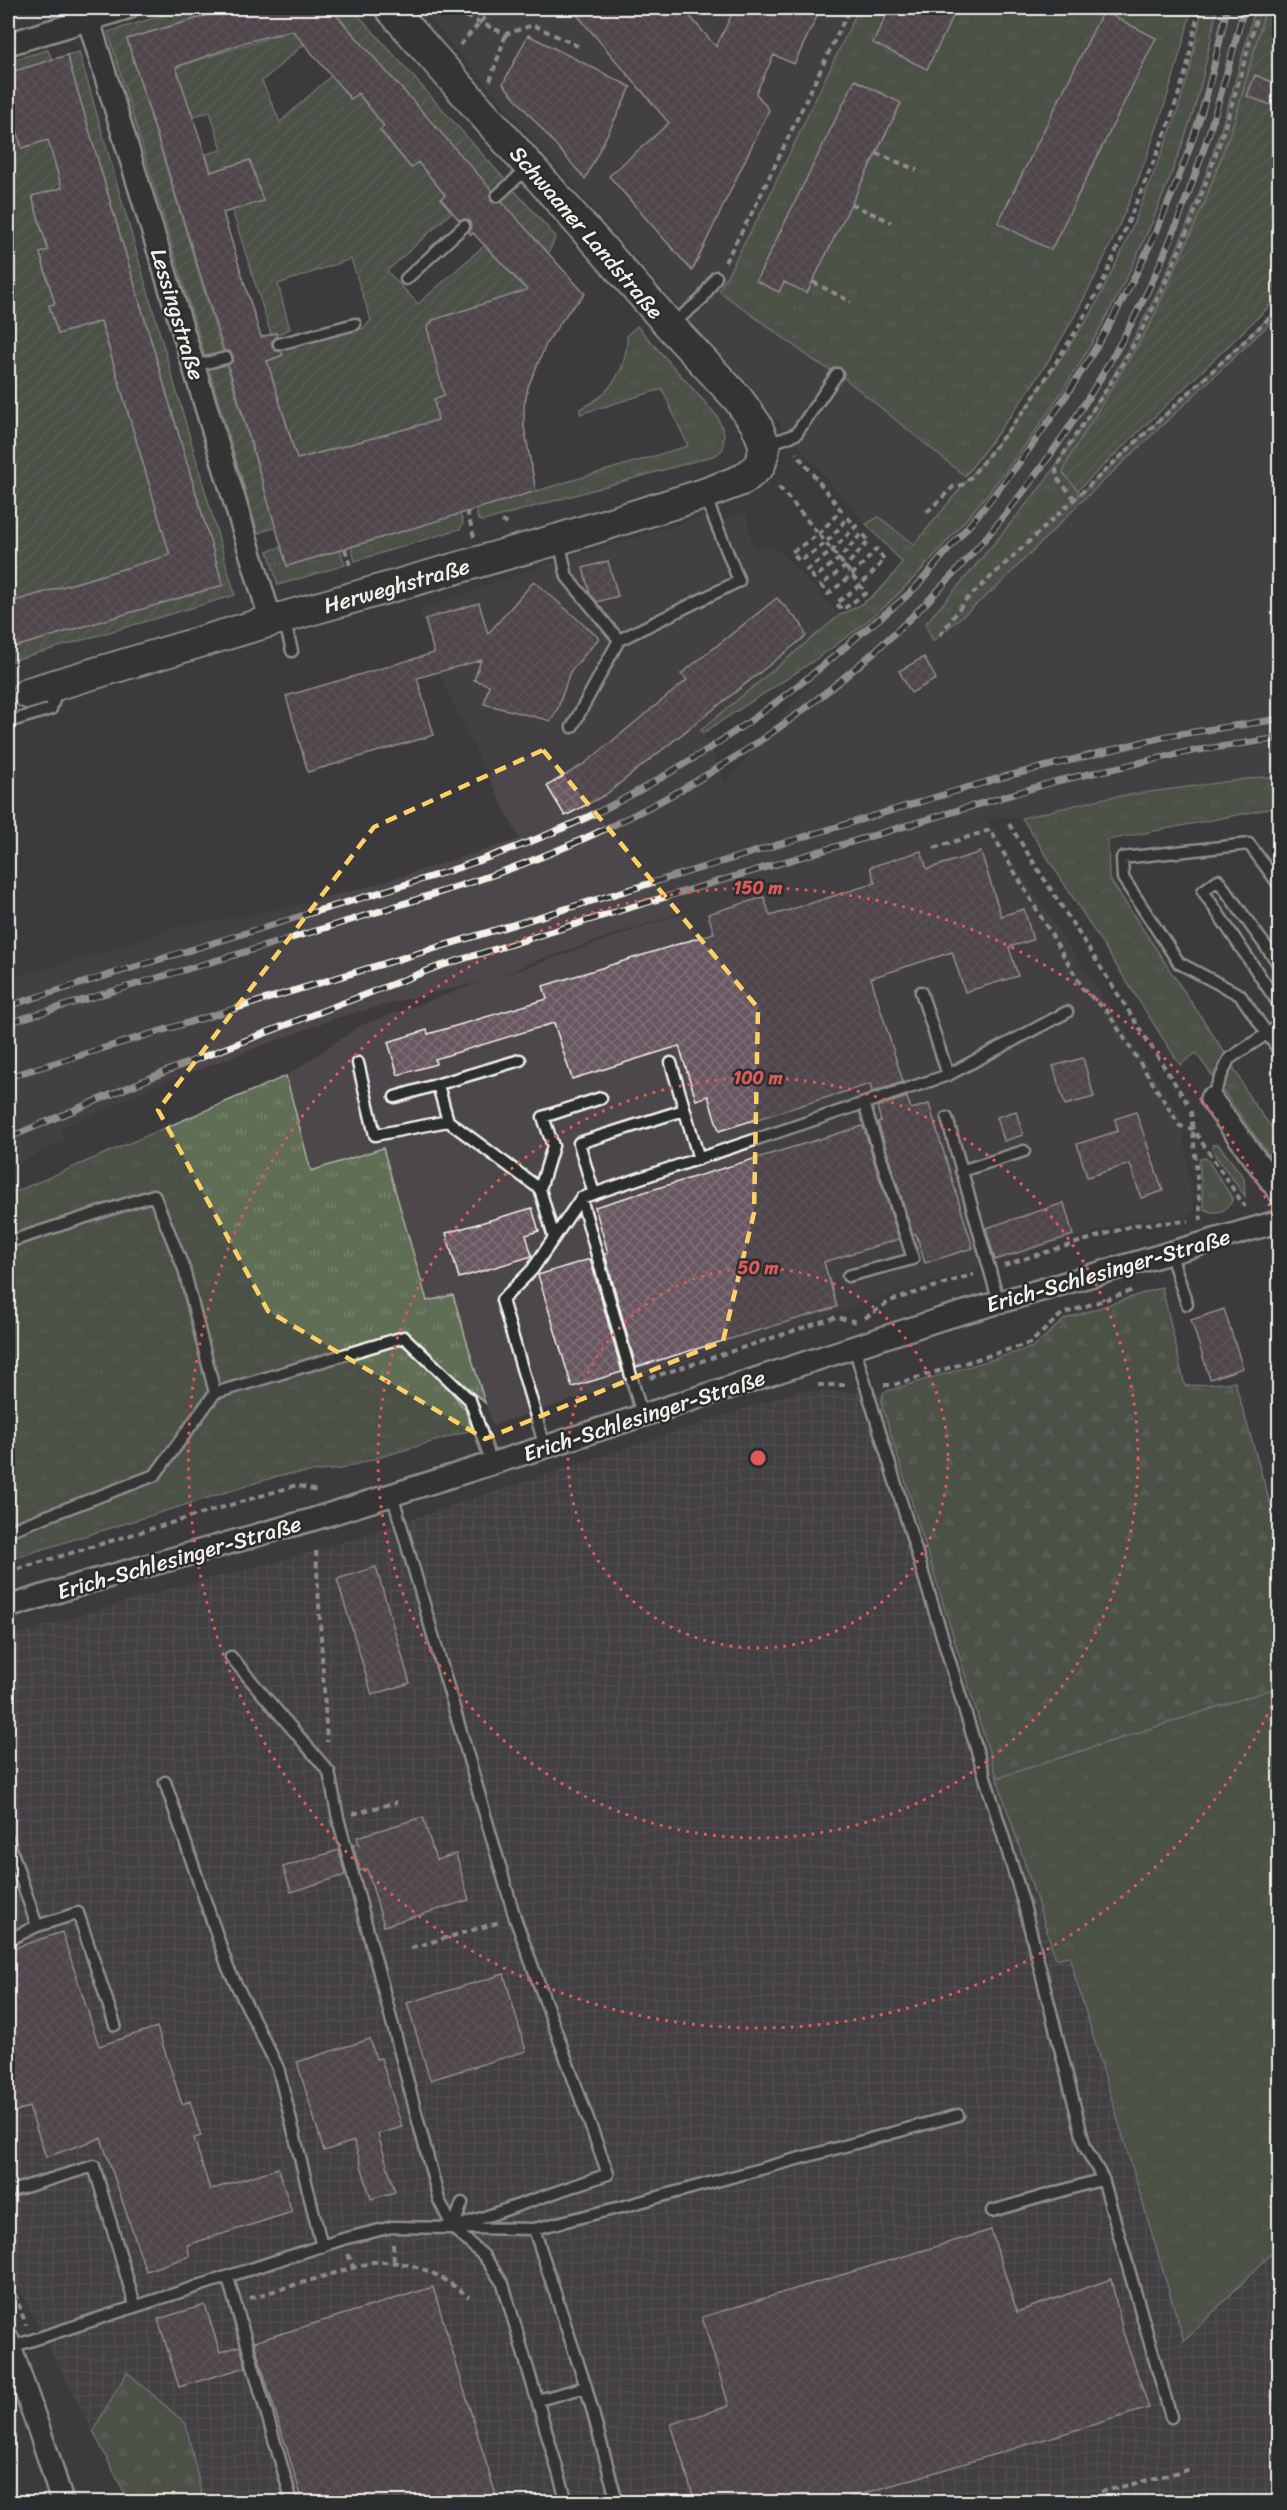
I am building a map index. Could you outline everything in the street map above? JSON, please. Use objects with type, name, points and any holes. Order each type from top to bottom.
[{"type":"street","points":[[8,44],[87,13],[127,8]]},
{"type":"street","name":"Schwaaner Landstraße","points":[[390,8],[744,407],[756,424],[768,466]]},
{"type":"street","name":"Lessingstraße","points":[[87,13],[194,366],[277,619]]},
{"type":"street","name":"Herweghstraße","points":[[28,693],[704,494],[744,479],[768,466]]},
{"type":"street","points":[[1211,1099],[1280,1193]]},
{"type":"street","name":"Erich-Schlesinger-Straße","points":[[8,1607],[492,1464],[545,1447],[639,1406],[854,1347],[1280,1221]]},
{"type":"street","points":[[8,2345],[62,2502]]},
{"type":"lane","points":[[497,196],[530,166]]},
{"type":"lane","points":[[406,279],[464,226]]},
{"type":"lane","points":[[670,326],[702,298],[716,278]]},
{"type":"lane","points":[[279,344],[355,324]]},
{"type":"lane","points":[[194,366],[226,358]]},
{"type":"lane","points":[[768,466],[796,434],[837,374]]},
{"type":"lane","points":[[572,727],[619,640],[738,581],[704,494]]},
{"type":"lane","points":[[558,538],[567,577],[619,640]]},
{"type":"lane","points":[[277,619],[292,651]]},
{"type":"lane","points":[[8,722],[51,709],[59,684]]},
{"type":"lane","points":[[1280,886],[1249,844],[1122,858],[1123,878],[1179,963],[1240,996],[1280,1052]]},
{"type":"lane","points":[[1280,966],[1218,880],[1203,891],[1280,1006]]},
{"type":"lane","points":[[921,992],[948,1075]]},
{"type":"lane","points":[[545,1447],[502,1300],[532,1270],[580,1198],[948,1075],[1067,1012]]},
{"type":"lane","points":[[1211,1099],[1228,1059],[1280,1025]]},
{"type":"lane","points":[[395,1097],[520,1060]]},
{"type":"lane","points":[[358,1063],[375,1135],[448,1121]]},
{"type":"lane","points":[[671,1063],[699,1159]]},
{"type":"lane","points":[[438,1084],[448,1121],[540,1189]]},
{"type":"lane","points":[[554,1238],[540,1189],[553,1146],[543,1117],[601,1098]]},
{"type":"lane","points":[[848,1276],[913,1259],[864,1104]]},
{"type":"lane","points":[[594,1194],[579,1143],[684,1110]]},
{"type":"lane","points":[[946,1118],[999,1303]]},
{"type":"lane","points":[[961,1171],[1024,1151]]},
{"type":"lane","points":[[8,1242],[154,1195],[184,1269],[215,1393]]},
{"type":"lane","points":[[580,1198],[639,1406]]},
{"type":"lane","points":[[1170,1252],[1187,1304]]},
{"type":"lane","points":[[8,1531],[155,1475],[215,1393],[404,1337],[470,1400],[492,1464]]},
{"type":"lane","points":[[854,1347],[1024,1905],[1085,2147],[1103,2179],[1171,2417]]},
{"type":"lane","points":[[392,1494],[515,1918],[608,2174],[453,2228]]},
{"type":"lane","points":[[231,1657],[329,1772],[338,1818],[439,2200],[453,2228],[484,2256],[503,2284],[567,2502]]},
{"type":"lane","points":[[165,1782],[228,1968],[278,2068],[322,2247]]},
{"type":"lane","points":[[8,1840],[36,1926]]},
{"type":"lane","points":[[8,1940],[36,1926],[78,1913],[116,2025]]},
{"type":"lane","points":[[8,2345],[32,2341],[135,2305],[392,2227],[534,2229],[958,2115]]},
{"type":"lane","points":[[8,2192],[94,2166],[135,2305]]},
{"type":"lane","points":[[992,2211],[1103,2179]]},
{"type":"lane","points":[[453,2228],[462,2204]]},
{"type":"lane","points":[[534,2229],[586,2387],[617,2502]]},
{"type":"lane","points":[[228,2278],[292,2502]]},
{"type":"lane","points":[[538,2400],[586,2387]]},
{"type":"path","points":[[447,8],[506,34],[533,26],[580,47]]},
{"type":"path","points":[[459,46],[493,8]]},
{"type":"path","points":[[716,278],[754,209],[850,8]]},
{"type":"path","points":[[927,512],[953,487],[965,484],[1028,406],[1076,331],[1103,282],[1168,127],[1187,68],[1200,8]]},
{"type":"path","points":[[1076,500],[1057,478],[1056,468],[1114,379],[1151,312],[1177,255],[1209,174],[1238,88],[1259,8]]},
{"type":"path","points":[[490,81],[506,34]]},
{"type":"path","points":[[876,153],[917,170]]},
{"type":"path","points":[[851,204],[891,222]]},
{"type":"path","points":[[813,282],[851,302]]},
{"type":"path","points":[[940,635],[965,601],[1280,308]]},
{"type":"path","points":[[768,466],[819,534],[826,542],[832,551],[839,559],[845,567],[852,575],[860,586],[866,593],[842,610],[836,603],[860,586],[884,559],[876,549],[852,575],[828,594],[821,585],[845,567],[869,541],[862,533],[839,559],[814,578],[807,570],[832,551],[856,526],[848,517],[826,542],[799,561],[792,552],[819,534],[841,510],[794,452]]},
{"type":"path","points":[[345,549],[351,569]]},
{"type":"path","points":[[1009,824],[1189,1106],[1201,1221]]},
{"type":"path","points":[[934,848],[990,830],[1084,990],[1107,1011],[1180,1126],[1193,1129],[1247,1210]]},
{"type":"path","points":[[639,1406],[647,1379],[836,1317],[859,1322]]},
{"type":"path","points":[[8,1572],[297,1485],[323,1493]]},
{"type":"path","points":[[316,1551],[329,1772]]},
{"type":"path","points":[[338,1818],[397,1802]]},
{"type":"path","points":[[411,1947],[515,1918]]},
{"type":"path","points":[[235,2302],[363,2265],[394,2261],[428,2270],[448,2281],[469,2297]]},
{"type":"path","points":[[8,2274],[32,2341]]},
{"type":"path","points":[[1101,2492],[1191,2469]]},
{"type":"highlighted area","points":[[543,750],[758,1008],[754,1213],[723,1341],[485,1439],[268,1311],[158,1110],[374,827]]},
{"type":"shaded area","points":[[420,8],[1192,8],[1160,120],[1098,270],[1055,349],[1007,423],[965,476],[965,484],[913,545],[879,517],[866,524]]},
{"type":"shaded area","points":[[1217,8],[1255,8],[1235,88],[1206,173],[1174,255],[1148,311],[1111,378],[1049,476],[961,584],[925,624],[934,641],[999,585],[1079,504],[1279,315],[1279,777],[1262,777],[1105,798],[1022,818],[987,817],[971,823],[986,819],[1180,1115],[1194,1209],[1188,1217],[1133,1220],[857,1306],[492,1426],[453,1295],[427,1301],[383,1149],[311,1171],[286,1076],[361,1025],[482,982],[336,1018],[166,1082],[61,1128],[65,1141],[8,1168],[8,979],[119,948],[173,928],[261,913],[363,888],[519,839],[441,679],[419,610],[563,559],[712,514],[721,521],[745,511],[755,548],[775,547],[840,615],[702,730],[726,783],[851,634],[915,578],[987,495],[1049,412],[1068,384],[1122,289],[1147,235],[1201,87]],"holes":[[[689,911],[502,976],[530,963]]]},
{"type":"shaded area","points":[[1162,1287],[1185,1386],[1235,1382],[1279,1533],[1279,2502],[129,2502],[16,2282],[8,2258],[8,1637],[165,1590],[316,1551],[797,1391],[884,1392],[1033,1347],[1065,1319]]},
{"type":"green space","points":[[187,8],[233,8],[127,39],[276,527],[258,533],[108,32]]},
{"type":"green space","points":[[330,8],[352,8],[556,237],[548,254]]},
{"type":"green space","points":[[859,8],[1192,8],[1153,140],[1099,269],[1045,366],[965,476],[844,378],[815,361],[719,291],[767,201]]},
{"type":"green space","points":[[1202,8],[1217,8],[1198,97],[1186,135],[1127,277],[1079,365],[1052,407],[992,487],[933,557],[884,607],[841,641],[703,733],[701,730],[840,615],[868,600],[890,579],[902,562],[866,524],[879,517],[914,545],[1028,406],[1091,314],[1124,247],[1174,122],[1190,69]]},
{"type":"green space","points":[[1255,8],[1266,8],[1235,120],[1205,202],[1150,325],[1063,473],[1078,490],[1078,496],[1279,308],[1279,315],[1079,504],[999,585],[933,641],[925,624],[1045,481],[1102,394],[1148,311],[1166,275],[1197,200],[1223,124]]},
{"type":"green space","points":[[1266,8],[1279,8],[1279,297],[1078,490],[1063,473],[1069,458],[1150,325],[1205,202],[1235,120]]},
{"type":"green space","points":[[299,28],[309,40],[262,81],[280,122],[332,75],[350,99],[357,93],[384,126],[380,131],[411,168],[418,162],[445,195],[441,199],[452,212],[387,271],[418,304],[485,245],[527,290],[444,395],[438,420],[293,460],[292,442],[267,361],[282,356],[281,349],[364,328],[371,320],[351,259],[278,284],[290,329],[276,335],[271,334],[232,210],[262,201],[250,160],[211,172],[206,154],[222,150],[210,112],[194,116],[176,67]]},
{"type":"green space","points":[[48,50],[52,60],[8,73],[8,61]]},
{"type":"green space","points":[[79,52],[235,595],[8,662],[8,649],[223,585],[67,55]]},
{"type":"green space","points":[[38,105],[62,188],[32,197],[42,231],[70,223],[75,242],[40,253],[48,282],[83,272],[89,293],[49,306],[58,334],[101,322],[170,555],[8,603],[8,122],[14,120],[22,148],[38,143]]},
{"type":"green space","points":[[637,326],[717,416],[724,433],[723,449],[716,455],[483,521],[478,520],[476,509],[688,446],[662,389],[580,414],[580,409],[601,396],[616,379],[627,347],[627,335]]},
{"type":"green space","points":[[460,513],[463,523],[460,529],[355,561],[351,547]]},
{"type":"green space","points":[[281,547],[287,566],[340,550],[345,565],[278,585],[268,551]]},
{"type":"green space","points":[[1262,777],[1279,777],[1279,807],[1108,840],[1109,878],[1229,1059],[1251,1100],[1279,1137],[1279,1169],[1196,1053],[1180,1065],[1022,818],[1105,798]]},
{"type":"green space","points":[[286,1076],[311,1171],[383,1148],[427,1301],[453,1295],[485,1403],[451,1372],[443,1382],[465,1409],[472,1430],[340,1469],[281,1475],[8,1560],[8,1195]]},
{"type":"green space","points":[[1218,1144],[1244,1178],[1245,1196],[1215,1155],[1212,1145]]},
{"type":"green space","points":[[1206,1158],[1233,1199],[1221,1212],[1204,1209],[1199,1162],[1200,1159]]},
{"type":"green space","points":[[1162,1287],[1185,1386],[1235,1382],[1279,1534],[1279,1687],[997,1778],[881,1402],[884,1392],[1033,1347],[1065,1319]]},
{"type":"green space","points":[[1279,1687],[1279,2246],[1184,2341],[1069,1956],[1056,1959],[997,1778]]},
{"type":"green space","points":[[127,2372],[186,2424],[203,2502],[129,2502],[93,2431]]},
{"type":"building","points":[[233,8],[330,8],[492,190],[491,201],[502,202],[585,294],[568,312],[547,342],[528,387],[524,407],[524,426],[536,491],[287,566],[228,365],[233,361],[233,356],[229,351],[224,351],[127,39]],"holes":[[[292,30],[351,99],[358,93],[384,126],[380,130],[411,168],[418,162],[445,195],[441,199],[459,220],[470,221],[471,235],[473,233],[527,290],[433,320],[427,327],[444,395],[434,399],[438,420],[297,459],[267,361],[283,355],[281,351],[276,351],[272,346],[272,341],[277,337],[276,333],[261,337],[223,213],[263,201],[250,160],[211,172],[176,67],[246,42]]]},
{"type":"building","points":[[571,8],[683,8],[716,47],[735,8],[821,8],[794,64],[774,55],[756,93],[769,110],[692,271],[609,176],[669,123]]},
{"type":"building","points":[[890,8],[957,8],[927,69],[873,43]]},
{"type":"building","points":[[1103,11],[1156,38],[1051,250],[998,223]]},
{"type":"building","points":[[528,35],[631,87],[585,179],[503,84]]},
{"type":"building","points":[[67,55],[223,585],[8,649],[8,603],[170,555],[101,321],[58,334],[49,305],[55,304],[40,253],[48,250],[32,196],[62,188],[48,140],[22,148],[14,120],[8,122],[8,73]]},
{"type":"building","points":[[1255,75],[1279,85],[1271,105],[1247,96]]},
{"type":"building","points":[[855,80],[901,103],[807,293],[784,282],[779,292],[756,281]]},
{"type":"building","points":[[608,561],[618,596],[597,602],[590,594],[583,568]]},
{"type":"building","points":[[534,581],[599,638],[570,672],[558,708],[551,721],[484,704],[489,685],[474,680],[481,660],[417,678],[434,735],[308,772],[286,696],[434,653],[425,619],[479,603],[488,634]]},
{"type":"building","points":[[777,598],[802,625],[806,636],[605,795],[565,816],[547,786],[584,764],[687,680],[681,674]]},
{"type":"building","points":[[924,657],[936,679],[911,693],[899,671]]},
{"type":"building","points":[[921,851],[927,869],[981,852],[1001,916],[1024,909],[1033,940],[1009,947],[1018,976],[965,992],[952,952],[871,978],[903,1082],[872,1092],[870,1084],[719,1131],[708,1096],[696,1100],[679,1046],[572,1079],[554,1023],[435,1059],[436,1064],[398,1075],[388,1042],[427,1030],[428,1034],[547,999],[543,986],[714,933],[708,914],[764,897],[770,916],[875,883],[870,867]]},
{"type":"building","points":[[1083,1058],[1094,1097],[1065,1105],[1053,1066]]},
{"type":"building","points":[[907,1097],[911,1109],[929,1104],[973,1248],[925,1263],[916,1234],[913,1235],[878,1122],[881,1121],[877,1107]]},
{"type":"building","points":[[1016,1111],[1023,1135],[1004,1141],[997,1117]]},
{"type":"building","points":[[1136,1112],[1163,1191],[1141,1198],[1130,1164],[1087,1177],[1077,1144],[1118,1131],[1115,1119]]},
{"type":"building","points":[[863,1126],[899,1239],[824,1262],[837,1307],[636,1367],[605,1254],[608,1253],[595,1207]]},
{"type":"building","points":[[1064,1203],[1073,1235],[995,1260],[986,1228]]},
{"type":"building","points":[[532,1208],[539,1231],[526,1235],[532,1256],[459,1278],[446,1233]]},
{"type":"building","points":[[590,1259],[622,1372],[572,1387],[538,1275]]},
{"type":"building","points":[[1224,1309],[1243,1368],[1210,1379],[1191,1320]]},
{"type":"building","points":[[376,1567],[410,1683],[372,1695],[337,1579]]},
{"type":"building","points":[[423,1817],[436,1860],[456,1854],[469,1900],[384,1926],[367,1869],[360,1871],[353,1845],[359,1844],[357,1837]]},
{"type":"building","points":[[339,1850],[345,1875],[291,1892],[283,1867]]},
{"type":"building","points":[[62,1932],[99,2046],[157,2027],[182,2104],[190,2101],[201,2136],[194,2138],[210,2190],[278,2168],[292,2212],[187,2245],[190,2256],[146,2271],[101,2138],[46,2157],[29,2107],[8,2114],[8,1950]]},
{"type":"building","points":[[504,1974],[526,2051],[430,2080],[407,2003]]},
{"type":"building","points":[[370,2039],[376,2059],[381,2058],[402,2127],[378,2134],[395,2192],[371,2199],[354,2141],[324,2151],[297,2062]]},
{"type":"building","points":[[991,2230],[1017,2312],[1111,2279],[1123,2332],[1149,2408],[836,2502],[695,2502],[671,2424],[729,2406],[702,2317]]},
{"type":"building","points":[[433,2287],[498,2502],[303,2502],[254,2342]]},
{"type":"building","points":[[205,2305],[220,2352],[240,2346],[246,2367],[179,2387],[158,2319]]},
{"type":"waterway","points":[[1274,2396],[1280,2402]]},
{"type":"railway","points":[[8,1006],[411,883],[539,838],[606,808],[676,769],[749,722],[822,666],[922,581],[999,489],[1036,440],[1070,389],[1131,284],[1181,172],[1205,101],[1227,8]]},
{"type":"railway","points":[[8,1023],[377,912],[476,881],[548,854],[661,801],[745,751],[823,694],[897,631],[964,562],[1026,488],[1082,408],[1132,322],[1168,246],[1210,128],[1244,8]]},
{"type":"railway","points":[[8,1077],[996,779],[1167,736],[1280,719]]},
{"type":"railway","points":[[8,1138],[174,1068],[437,967],[1057,781],[1192,751],[1280,738]]}]
